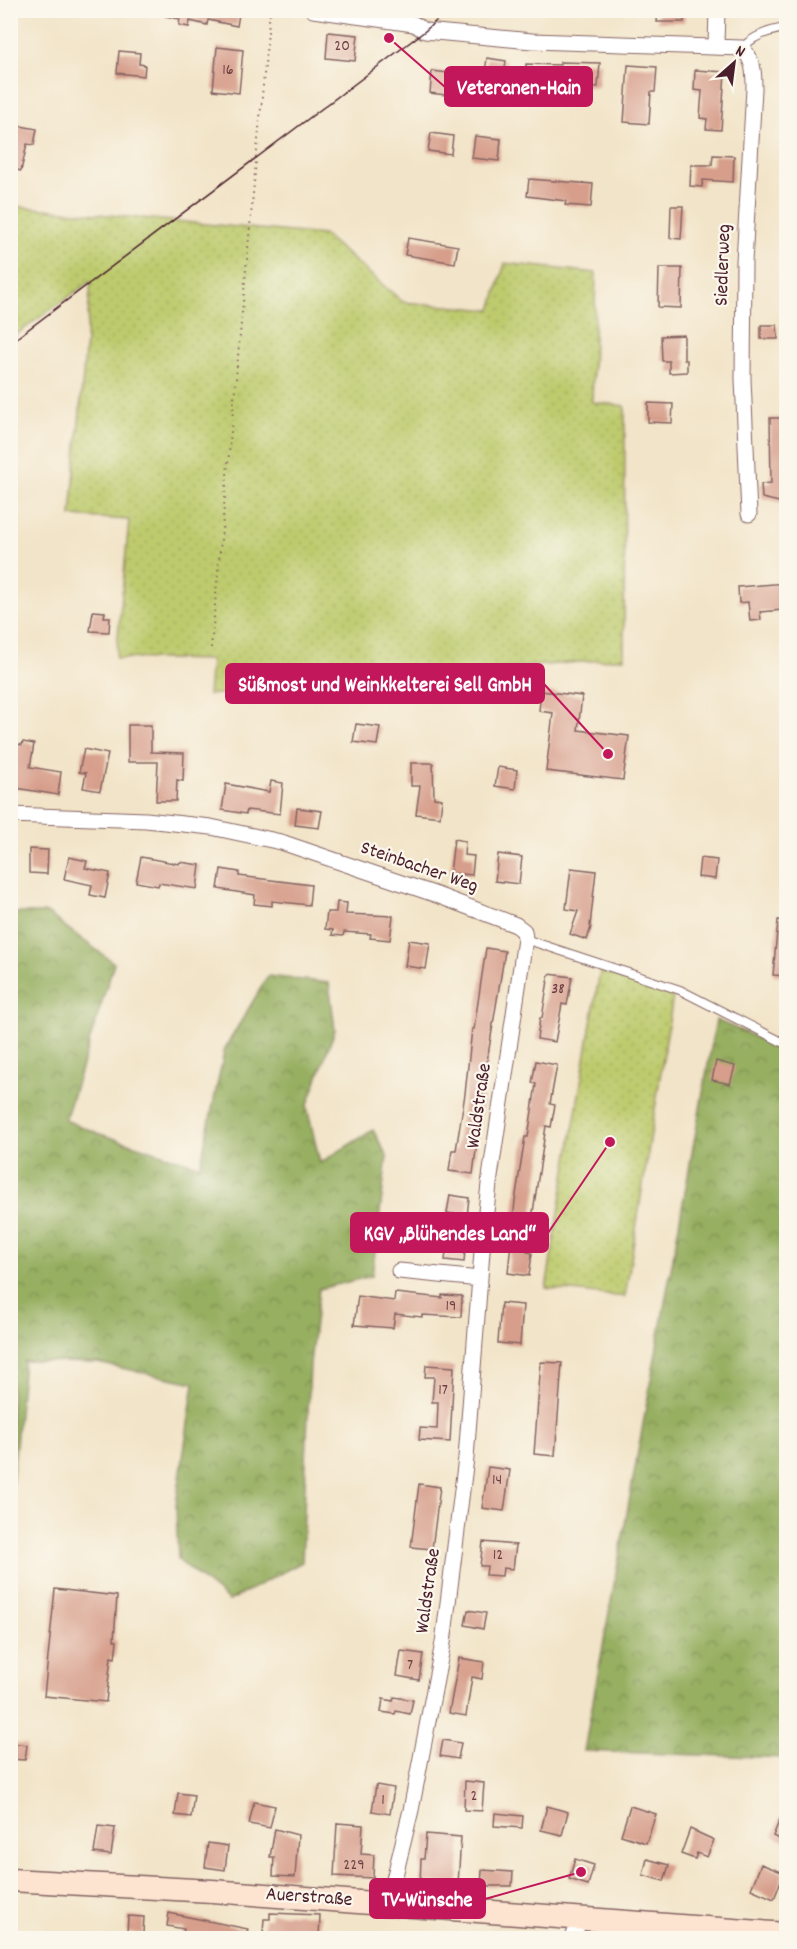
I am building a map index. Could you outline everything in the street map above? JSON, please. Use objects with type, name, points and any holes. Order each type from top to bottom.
[{"type":"street","points":[[313,10],[415,17],[425,31],[532,41],[742,48]]},
{"type":"street","points":[[716,46],[717,10]]},
{"type":"street","name":"Siedlerweg","points":[[742,48],[754,65],[744,262],[743,382],[749,514]]},
{"type":"street","name":"Steinbacher Weg","points":[[10,814],[146,820],[211,827],[281,842],[434,894],[516,925],[524,931],[525,939]]},
{"type":"street","name":"Waldstraße","points":[[388,1904],[413,1799],[443,1643],[466,1458],[489,1184],[525,939]]},
{"type":"street","points":[[399,1271],[480,1279]]},
{"type":"street","name":"Auerstraße","points":[[10,1880],[212,1891],[388,1904],[577,1929],[786,1934]]},
{"type":"lane","points":[[742,48],[748,41],[774,30],[786,28]]},
{"type":"lane","name":"Steinbacher Weg","points":[[525,939],[680,990],[786,1044]]},
{"type":"path","points":[[211,648],[270,10]]},
{"type":"green space","points":[[11,206],[324,235],[403,302],[491,310],[505,263],[596,273],[592,402],[625,406],[624,658],[208,695],[211,660],[116,658],[129,520],[71,516],[91,281],[11,338]]},
{"type":"green space","points":[[11,913],[47,913],[114,963],[65,1120],[100,1134],[200,1166],[225,1048],[268,976],[329,983],[335,1030],[307,1107],[320,1163],[373,1130],[387,1156],[372,1276],[319,1289],[310,1363],[302,1562],[229,1601],[178,1560],[176,1505],[194,1383],[97,1363],[24,1361],[11,1496]]},
{"type":"green space","points":[[600,971],[673,996],[625,1297],[546,1288]]},
{"type":"green space","points":[[716,1020],[786,1050],[786,1758],[584,1751]]},
{"type":"building","points":[[165,10],[225,10],[239,14],[237,26],[208,20],[207,25],[190,21],[189,27],[179,25],[180,19],[165,16]]},
{"type":"building","points":[[658,10],[685,10],[684,22],[657,22]]},
{"type":"building","points":[[328,32],[358,35],[355,61],[326,58]]},
{"type":"building","points":[[217,47],[243,50],[239,93],[213,90]]},
{"type":"building","points":[[119,51],[140,53],[139,64],[145,65],[144,76],[117,73]]},
{"type":"building","points":[[487,58],[506,61],[503,82],[484,80]]},
{"type":"building","points":[[560,62],[600,63],[598,87],[525,83],[526,64],[560,65]]},
{"type":"building","points":[[628,65],[657,67],[655,92],[651,92],[649,124],[624,122]]},
{"type":"building","points":[[695,70],[725,72],[721,130],[706,129],[707,119],[700,118],[702,91],[694,90]]},
{"type":"building","points":[[432,71],[457,74],[454,96],[430,93]]},
{"type":"building","points":[[10,124],[37,129],[34,145],[27,144],[21,171],[10,168]]},
{"type":"building","points":[[431,133],[453,136],[451,154],[428,151]]},
{"type":"building","points":[[475,136],[501,139],[499,161],[472,158]]},
{"type":"building","points":[[713,155],[734,156],[733,182],[703,180],[702,187],[690,186],[691,165],[712,165]]},
{"type":"building","points":[[529,179],[593,184],[591,207],[565,205],[566,201],[527,196]]},
{"type":"building","points":[[671,206],[683,206],[681,239],[670,238]]},
{"type":"building","points":[[408,238],[458,246],[455,263],[405,255]]},
{"type":"building","points":[[659,268],[682,268],[681,308],[658,307]]},
{"type":"building","points":[[761,325],[777,325],[778,339],[761,339]]},
{"type":"building","points":[[684,335],[684,360],[687,360],[687,372],[669,373],[669,361],[662,361],[661,336]]},
{"type":"building","points":[[648,403],[673,404],[672,423],[648,422]]},
{"type":"building","points":[[770,418],[786,418],[786,502],[762,498],[761,484],[771,483]]},
{"type":"building","points":[[786,583],[786,601],[783,601],[783,610],[760,612],[761,620],[750,621],[748,602],[739,603],[738,587]]},
{"type":"building","points":[[93,611],[105,612],[104,617],[110,617],[109,632],[90,631]]},
{"type":"building","points":[[541,691],[582,696],[578,730],[629,736],[623,780],[546,771],[553,713],[539,711]]},
{"type":"building","points":[[356,724],[380,727],[377,745],[353,742]]},
{"type":"building","points":[[128,725],[151,725],[151,752],[184,753],[183,781],[177,780],[176,801],[156,801],[158,762],[128,762]]},
{"type":"building","points":[[23,742],[34,744],[30,767],[61,772],[58,795],[10,787],[10,743],[22,745]]},
{"type":"building","points":[[84,749],[108,754],[100,791],[83,788],[86,773],[79,772]]},
{"type":"building","points":[[411,763],[433,763],[434,798],[442,799],[440,817],[416,814],[420,786],[411,786]]},
{"type":"building","points":[[498,767],[517,770],[515,789],[495,786]]},
{"type":"building","points":[[271,781],[283,783],[280,814],[247,810],[246,814],[222,810],[226,784],[269,792]]},
{"type":"building","points":[[297,808],[322,811],[319,828],[295,825]]},
{"type":"building","points":[[454,839],[465,841],[464,855],[474,856],[472,875],[450,873]]},
{"type":"building","points":[[29,849],[48,850],[47,874],[29,873]]},
{"type":"building","points":[[498,854],[522,857],[519,884],[495,881]]},
{"type":"building","points":[[69,857],[87,861],[85,868],[110,873],[105,898],[90,895],[92,885],[64,879]]},
{"type":"building","points":[[141,857],[179,864],[180,862],[200,865],[197,889],[136,882]]},
{"type":"building","points":[[700,858],[717,860],[715,879],[698,877]]},
{"type":"building","points":[[571,868],[596,871],[591,927],[587,940],[570,934],[578,911],[566,909]]},
{"type":"building","points":[[221,869],[239,872],[239,876],[311,885],[309,905],[272,901],[272,906],[254,904],[255,895],[218,889]]},
{"type":"building","points":[[337,902],[347,903],[346,914],[393,916],[390,940],[370,938],[371,934],[344,932],[343,936],[332,935],[333,930],[325,929],[327,912],[336,912]]},
{"type":"building","points":[[778,920],[786,921],[786,976],[773,975]]},
{"type":"building","points":[[409,940],[430,943],[426,969],[405,966]]},
{"type":"building","points":[[486,948],[505,951],[488,1055],[473,1174],[449,1171],[452,1150],[456,1150],[472,1029],[474,1029]]},
{"type":"building","points":[[549,974],[572,977],[567,1005],[562,1004],[555,1042],[537,1039]]},
{"type":"building","points":[[536,1061],[557,1065],[550,1104],[555,1105],[551,1127],[546,1126],[527,1252],[532,1253],[529,1276],[508,1273],[515,1201],[536,1084],[532,1083]]},
{"type":"building","points":[[716,1061],[735,1066],[730,1084],[712,1080]]},
{"type":"building","points":[[450,1195],[469,1198],[467,1216],[447,1213]]},
{"type":"building","points":[[448,1239],[466,1240],[464,1262],[445,1260]]},
{"type":"building","points":[[395,1293],[442,1298],[442,1295],[462,1296],[461,1317],[395,1314],[393,1328],[354,1325],[358,1296],[394,1301]]},
{"type":"building","points":[[501,1303],[523,1305],[520,1345],[498,1343]]},
{"type":"building","points":[[541,1362],[562,1363],[555,1456],[534,1454]]},
{"type":"building","points":[[426,1365],[454,1367],[450,1442],[419,1440],[420,1428],[437,1429],[438,1402],[432,1402],[434,1377],[425,1377]]},
{"type":"building","points":[[488,1467],[510,1470],[504,1511],[482,1508]]},
{"type":"building","points":[[419,1484],[440,1487],[432,1549],[411,1547]]},
{"type":"building","points":[[483,1542],[516,1545],[513,1569],[503,1568],[502,1576],[486,1575],[487,1566],[480,1566]]},
{"type":"building","points":[[55,1589],[117,1596],[114,1640],[117,1641],[115,1658],[111,1657],[106,1702],[44,1696]]},
{"type":"building","points":[[468,1610],[486,1613],[483,1629],[465,1625]]},
{"type":"building","points":[[401,1651],[423,1654],[419,1680],[397,1676]]},
{"type":"building","points":[[459,1658],[484,1662],[482,1679],[472,1677],[466,1716],[449,1713]]},
{"type":"building","points":[[394,1697],[413,1700],[410,1714],[396,1711],[395,1714],[381,1712],[383,1699],[393,1701]]},
{"type":"building","points":[[443,1740],[461,1743],[458,1759],[440,1756]]},
{"type":"building","points":[[10,1743],[27,1745],[25,1760],[10,1759]]},
{"type":"building","points":[[465,1781],[484,1783],[482,1811],[464,1810]]},
{"type":"building","points":[[376,1785],[394,1788],[390,1814],[372,1811]]},
{"type":"building","points":[[178,1793],[194,1795],[191,1817],[175,1815]]},
{"type":"building","points":[[254,1802],[275,1806],[270,1828],[249,1824]]},
{"type":"building","points":[[786,1805],[786,1842],[773,1836]]},
{"type":"building","points":[[547,1806],[568,1812],[562,1835],[541,1830]]},
{"type":"building","points":[[630,1806],[656,1814],[646,1843],[621,1835]]},
{"type":"building","points":[[495,1813],[523,1816],[522,1828],[494,1826]]},
{"type":"building","points":[[337,1823],[363,1825],[361,1854],[374,1855],[373,1878],[334,1876]]},
{"type":"building","points":[[98,1826],[115,1828],[111,1855],[94,1853]]},
{"type":"building","points":[[275,1829],[298,1835],[295,1877],[273,1876],[274,1857],[270,1857]]},
{"type":"building","points":[[690,1829],[714,1840],[707,1857],[697,1853],[695,1859],[681,1854]]},
{"type":"building","points":[[426,1834],[461,1837],[458,1884],[420,1882],[421,1859],[424,1859]]},
{"type":"building","points":[[208,1843],[228,1846],[225,1870],[205,1867]]},
{"type":"building","points":[[575,1859],[594,1865],[588,1885],[569,1879]]},
{"type":"building","points":[[647,1859],[669,1865],[664,1881],[643,1875]]},
{"type":"building","points":[[761,1864],[784,1873],[774,1899],[751,1889]]},
{"type":"building","points":[[482,1870],[513,1872],[512,1886],[481,1886]]},
{"type":"building","points":[[169,1913],[248,1929],[246,1938],[182,1938],[184,1929],[167,1926]]},
{"type":"building","points":[[270,1913],[320,1915],[319,1938],[298,1938],[298,1936],[263,1933],[264,1919],[270,1919]]},
{"type":"building","points":[[128,1916],[144,1917],[143,1934],[127,1933]]},
{"type":"tram line","points":[[10,343],[425,31],[448,10]]},
{"type":"place","name":"Veteranen-Hain","points":[[389,38]]},
{"type":"place","name":"Süßmost und Weinkkelterei Sell GmbH","points":[[608,754]]},
{"type":"place","name":"KGV „Blühendes Land“","points":[[610,1142]]},
{"type":"place","name":"TV-Wünsche","points":[[581,1872]]}]
